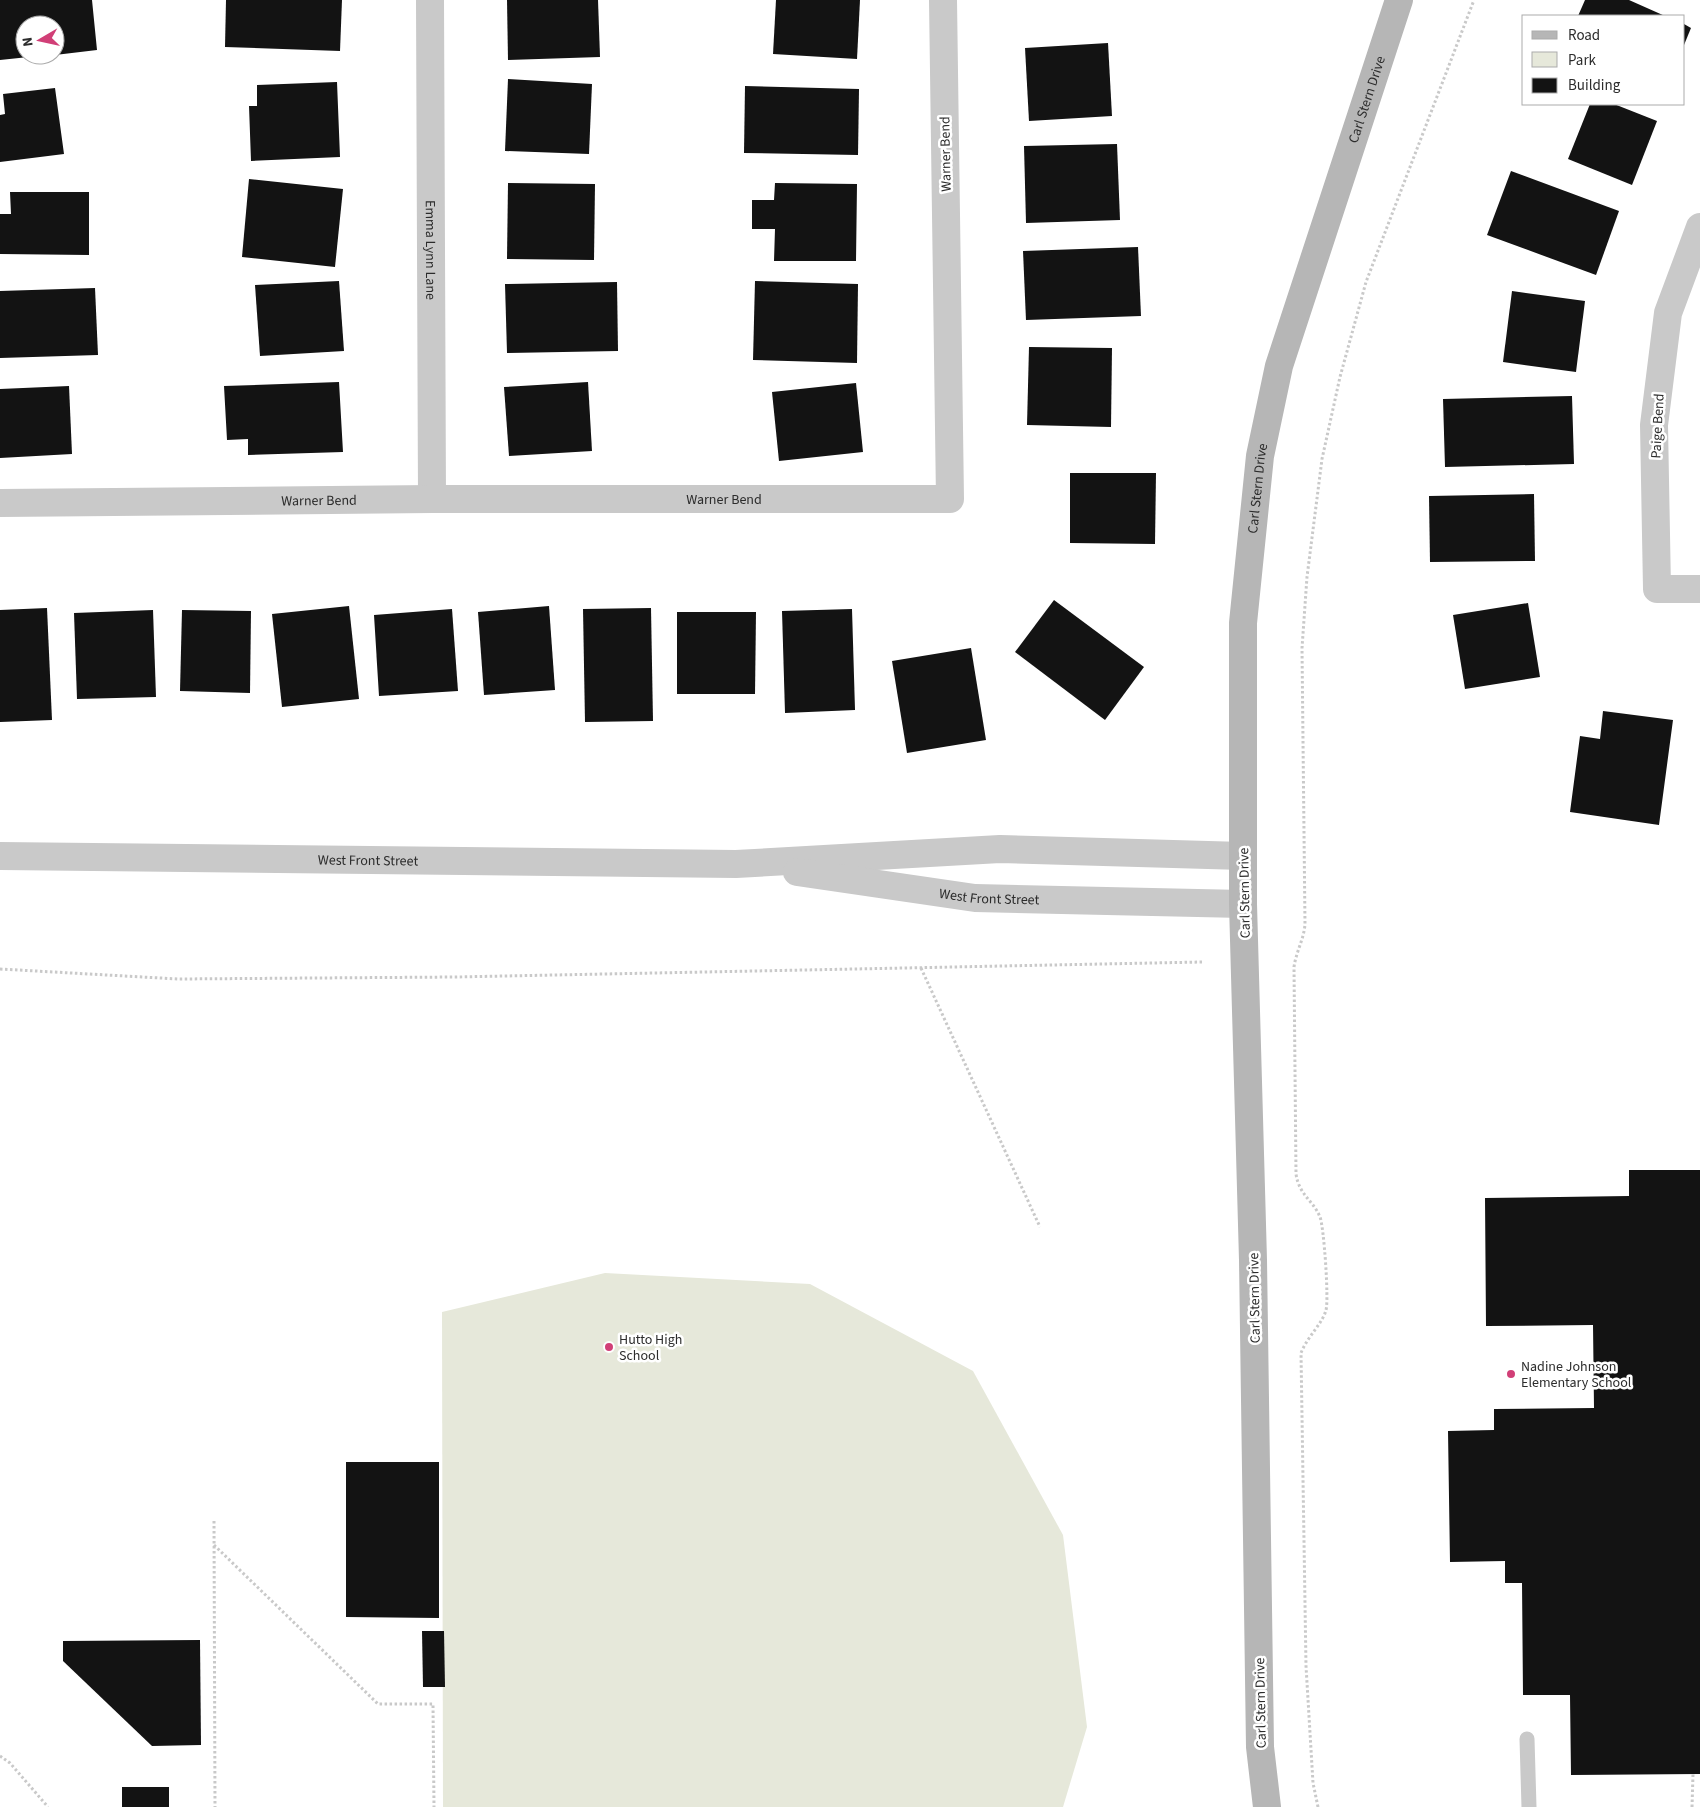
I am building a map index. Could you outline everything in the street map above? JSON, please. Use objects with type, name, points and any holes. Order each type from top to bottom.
[{"type":"street","name":"Emma Lynn Lane","points":[[430,0],[432,499]]},
{"type":"street","name":"Warner Bend","points":[[0,503],[432,499],[950,499],[943,0]]},
{"type":"street","name":"Carl Stern Drive","points":[[1267,1807],[1260,1747],[1253,1270],[1243,904],[1243,623],[1260,456],[1279,366],[1399,0]]},
{"type":"street","name":"Paige Bend","points":[[1700,227],[1668,313],[1654,425],[1657,589],[1700,589]]},
{"type":"street","name":"West Front Street","points":[[0,856],[736,864],[1000,850],[1243,856]]},
{"type":"street","name":"West Front Street","points":[[736,864],[975,898],[1243,904]]},
{"type":"lane","points":[[1527,1739],[1529,1807]]},
{"type":"path","points":[[1318,1807],[1314,1783],[1306,1666],[1301,1353],[1313,1330],[1321,1323],[1327,1310],[1328,1290],[1321,1218],[1298,1187],[1296,1174],[1294,967],[1296,955],[1304,935],[1305,924],[1302,648],[1307,577],[1322,459],[1340,377],[1366,282],[1474,0]]},
{"type":"path","points":[[0,969],[188,979],[466,977],[1202,962]]},
{"type":"path","points":[[921,968],[1040,1227]]},
{"type":"path","points":[[214,1521],[215,1807]]},
{"type":"path","points":[[214,1545],[378,1704],[433,1704],[434,1807]]},
{"type":"path","points":[[0,1756],[15,1769],[48,1807]]},
{"type":"path","points":[[1692,1807],[1693,1774]]},
{"type":"green space","points":[[605,1273],[810,1284],[973,1371],[1063,1535],[1087,1727],[1063,1807],[443,1807],[442,1312]]},
{"type":"building","points":[[0,0],[92,0],[97,50],[65,54],[65,15],[15,15],[15,58],[0,60]]},
{"type":"building","points":[[226,0],[342,0],[340,51],[225,47]]},
{"type":"building","points":[[507,0],[598,0],[600,57],[508,60]]},
{"type":"building","points":[[776,0],[860,0],[857,59],[773,54]]},
{"type":"building","points":[[1585,0],[1629,0],[1663,15],[1578,15]]},
{"type":"building","points":[[1685,25],[1691,28],[1685,43]]},
{"type":"building","points":[[1108,43],[1112,116],[1029,121],[1025,48]]},
{"type":"building","points":[[508,79],[592,84],[589,154],[505,151]]},
{"type":"building","points":[[337,82],[340,157],[251,161],[249,106],[257,106],[257,85]]},
{"type":"building","points":[[745,86],[859,89],[858,155],[744,153]]},
{"type":"building","points":[[55,88],[64,154],[0,162],[0,115],[5,114],[3,94]]},
{"type":"building","points":[[1590,105],[1617,105],[1657,121],[1632,185],[1568,159]]},
{"type":"building","points":[[1117,144],[1120,220],[1026,223],[1024,146]]},
{"type":"building","points":[[1511,171],[1619,211],[1596,275],[1487,235]]},
{"type":"building","points":[[249,179],[343,189],[335,267],[242,257]]},
{"type":"building","points":[[508,183],[595,184],[594,260],[507,259]]},
{"type":"building","points":[[775,183],[857,184],[856,261],[774,261],[775,229],[752,229],[752,200],[774,200]]},
{"type":"building","points":[[10,192],[89,192],[89,255],[0,254],[0,214],[11,214]]},
{"type":"building","points":[[1138,247],[1141,316],[1026,320],[1023,251]]},
{"type":"building","points":[[339,281],[344,351],[260,356],[255,285]]},
{"type":"building","points":[[755,281],[858,284],[857,363],[753,360]]},
{"type":"building","points":[[617,282],[618,351],[507,353],[505,284]]},
{"type":"building","points":[[95,288],[98,355],[0,358],[0,291]]},
{"type":"building","points":[[1512,291],[1585,301],[1576,372],[1503,362]]},
{"type":"building","points":[[1029,347],[1112,348],[1111,427],[1027,425]]},
{"type":"building","points":[[339,382],[343,452],[248,455],[248,439],[227,440],[224,386]]},
{"type":"building","points":[[588,382],[592,451],[509,456],[504,387]]},
{"type":"building","points":[[856,383],[863,452],[779,461],[772,392]]},
{"type":"building","points":[[69,386],[72,454],[0,458],[0,389]]},
{"type":"building","points":[[1572,396],[1574,464],[1445,467],[1443,399]]},
{"type":"building","points":[[1070,473],[1156,473],[1155,544],[1070,543]]},
{"type":"building","points":[[1534,494],[1535,561],[1430,562],[1429,496]]},
{"type":"building","points":[[1054,600],[1144,667],[1105,720],[1015,652]]},
{"type":"building","points":[[1528,603],[1540,677],[1465,689],[1453,615]]},
{"type":"building","points":[[349,606],[359,699],[282,707],[272,614]]},
{"type":"building","points":[[549,606],[555,690],[484,695],[478,612]]},
{"type":"building","points":[[47,608],[52,720],[0,722],[0,610]]},
{"type":"building","points":[[651,608],[653,721],[585,722],[583,609]]},
{"type":"building","points":[[452,609],[458,691],[379,696],[374,615]]},
{"type":"building","points":[[852,609],[855,710],[785,713],[782,611]]},
{"type":"building","points":[[153,610],[156,697],[77,699],[74,613]]},
{"type":"building","points":[[182,610],[251,611],[250,693],[180,691]]},
{"type":"building","points":[[677,612],[756,612],[755,694],[677,694]]},
{"type":"building","points":[[971,648],[986,740],[907,753],[892,661]]},
{"type":"building","points":[[1603,711],[1673,720],[1659,825],[1570,812],[1580,736],[1600,739]]},
{"type":"building","points":[[1629,1170],[1700,1170],[1700,1774],[1571,1775],[1570,1695],[1523,1695],[1522,1583],[1505,1583],[1505,1561],[1450,1562],[1448,1431],[1494,1430],[1494,1409],[1594,1408],[1593,1325],[1486,1326],[1485,1198],[1629,1196]]},
{"type":"building","points":[[346,1462],[439,1462],[439,1618],[346,1617]]},
{"type":"building","points":[[422,1631],[444,1631],[445,1687],[423,1687]]},
{"type":"building","points":[[200,1640],[201,1745],[152,1746],[63,1661],[63,1641]]},
{"type":"building","points":[[122,1787],[169,1787],[169,1807],[122,1807]]},
{"type":"place","name":"Hutto High School","points":[[609,1347]]},
{"type":"place","name":"Nadine Johnson Elementary School","points":[[1511,1374]]}]
